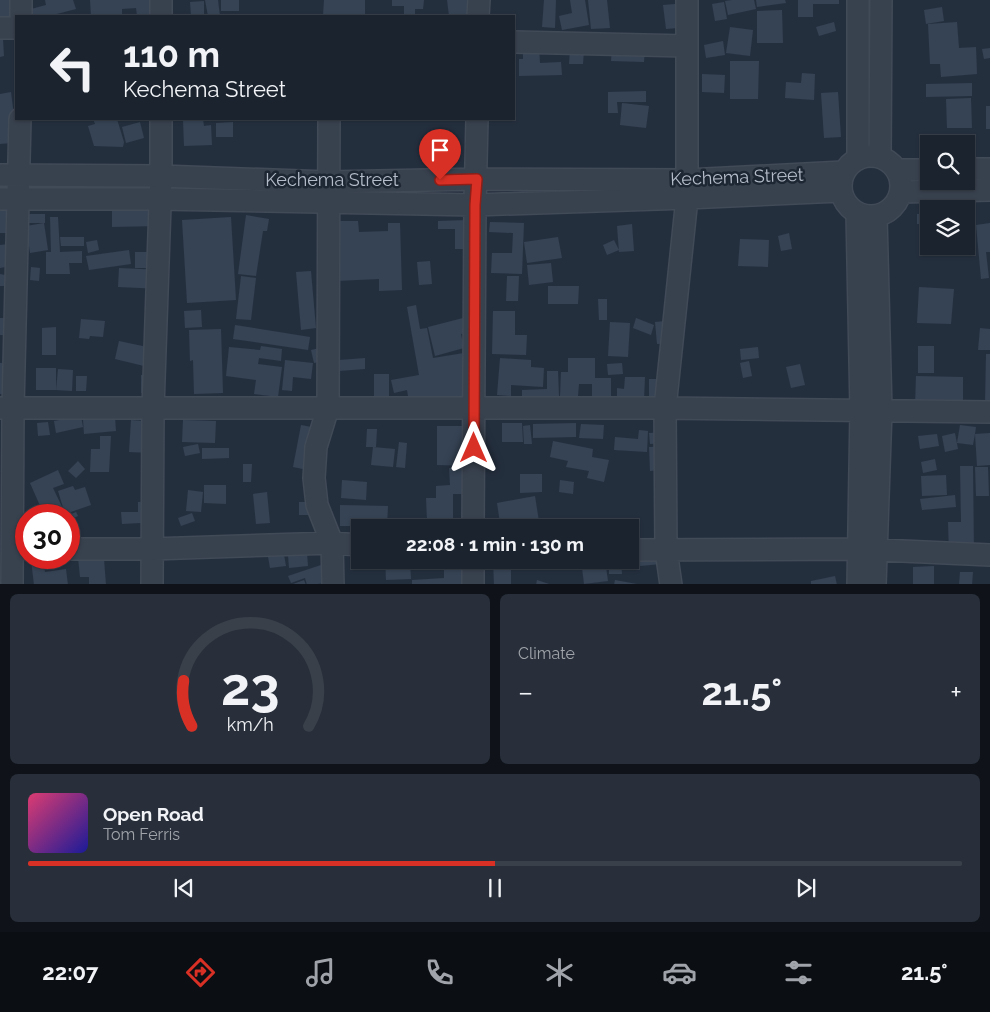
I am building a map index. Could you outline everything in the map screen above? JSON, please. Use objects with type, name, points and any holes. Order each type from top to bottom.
[{"type":"street","points":[[21,0],[21,15]]},
{"type":"street","points":[[161,0],[161,15]]},
{"type":"street","points":[[478,0],[478,15]]},
{"type":"street","points":[[671,584],[666,550],[665,408],[687,189],[687,0]]},
{"type":"street","points":[[847,174],[865,156],[880,157],[893,165],[900,177],[901,192],[895,205],[890,210],[866,215],[849,208],[843,200],[847,174],[858,0]]},
{"type":"street","points":[[880,157],[882,0]]},
{"type":"street","points":[[0,28],[15,28]]},
{"type":"street","points":[[515,42],[687,46]]},
{"type":"street","points":[[12,584],[13,549],[6,408],[9,175],[20,120]]},
{"type":"street","points":[[152,584],[152,408],[161,176],[161,120]]},
{"type":"street","points":[[329,120],[328,408],[316,447],[314,478],[317,505],[332,544],[333,584]]},
{"type":"street","points":[[474,519],[477,120]]},
{"type":"street","points":[[975,169],[990,169]]},
{"type":"street","points":[[897,170],[920,170]]},
{"type":"street","name":"Kechema Street","points":[[9,175],[161,176],[475,205],[687,189],[847,174]]},
{"type":"street","name":"Kechema Street","points":[[9,199],[159,199],[328,192],[477,179],[687,189]]},
{"type":"street","points":[[901,192],[990,190]]},
{"type":"street","points":[[858,584],[867,549],[871,410],[866,215]]},
{"type":"street","points":[[6,408],[665,408],[990,412]]},
{"type":"street","points":[[80,549],[351,545]]},
{"type":"street","points":[[867,549],[875,584]]},
{"type":"street","points":[[639,550],[867,549],[990,555]]},
{"type":"street","points":[[473,569],[473,584]]},
{"type":"building","points":[[0,0],[12,0],[13,18],[0,18]]},
{"type":"building","points":[[45,0],[73,0],[76,9],[53,15],[33,15],[31,9],[46,5]]},
{"type":"building","points":[[90,0],[150,0],[151,15],[137,15],[136,8],[122,9],[122,15],[91,15]]},
{"type":"building","points":[[205,0],[218,0],[220,15],[208,15]]},
{"type":"building","points":[[221,0],[239,0],[239,11],[221,11]]},
{"type":"building","points":[[324,0],[365,0],[365,15],[323,15]]},
{"type":"building","points":[[392,0],[424,0],[423,9],[415,9],[415,15],[404,15],[404,6],[392,6]]},
{"type":"building","points":[[447,0],[467,0],[469,15],[449,15]]},
{"type":"building","points":[[544,0],[556,0],[555,28],[542,27]]},
{"type":"building","points":[[570,0],[585,0],[589,25],[562,30],[559,16],[572,13]]},
{"type":"building","points":[[588,0],[607,0],[610,28],[591,29]]},
{"type":"building","points":[[754,0],[756,9],[728,15],[725,1]]},
{"type":"building","points":[[756,0],[785,0],[786,3],[757,7]]},
{"type":"building","points":[[798,0],[839,0],[839,4],[813,4],[813,17],[798,17]]},
{"type":"building","points":[[204,1],[204,15],[191,15],[190,2]]},
{"type":"building","points":[[724,2],[727,19],[715,21],[712,4]]},
{"type":"building","points":[[675,4],[677,28],[666,29],[663,5]]},
{"type":"building","points":[[942,7],[944,21],[926,24],[924,10]]},
{"type":"building","points":[[782,10],[783,43],[757,43],[757,11]]},
{"type":"building","points":[[834,22],[836,31],[819,36],[816,27]]},
{"type":"building","points":[[957,22],[959,48],[976,47],[977,74],[941,77],[940,64],[930,64],[928,24]]},
{"type":"building","points":[[730,27],[753,30],[750,56],[726,53]]},
{"type":"building","points":[[0,39],[3,39],[4,56],[0,57]]},
{"type":"building","points":[[723,41],[725,55],[706,58],[704,45]]},
{"type":"building","points":[[612,46],[645,47],[644,62],[611,61]]},
{"type":"building","points":[[539,47],[540,63],[561,62],[562,75],[519,76],[519,59],[523,59],[523,48]]},
{"type":"building","points":[[990,48],[990,58],[984,59],[982,49]]},
{"type":"building","points":[[570,49],[584,50],[583,64],[569,64]]},
{"type":"building","points":[[730,61],[759,61],[758,99],[730,99]]},
{"type":"building","points":[[802,73],[815,74],[814,100],[785,98],[786,82],[801,83]]},
{"type":"building","points":[[702,74],[725,75],[724,93],[702,92]]},
{"type":"building","points":[[972,83],[972,96],[926,97],[926,84]]},
{"type":"building","points":[[646,91],[646,102],[617,102],[618,113],[608,113],[608,92]]},
{"type":"building","points":[[11,92],[15,123],[9,124],[11,143],[0,144],[0,94]]},
{"type":"building","points":[[838,92],[841,137],[824,138],[821,93]]},
{"type":"building","points":[[971,98],[972,128],[947,128],[946,99]]},
{"type":"building","points":[[622,103],[649,106],[646,128],[620,125]]},
{"type":"building","points":[[986,106],[990,106],[990,129],[986,129]]},
{"type":"building","points":[[93,120],[117,120],[124,142],[123,147],[94,146],[88,126],[95,124]]},
{"type":"building","points":[[183,120],[203,120],[204,126],[211,125],[212,145],[184,146]]},
{"type":"building","points":[[140,122],[144,138],[126,143],[122,127]]},
{"type":"building","points":[[233,122],[233,137],[216,137],[216,123]]},
{"type":"building","points":[[157,208],[158,226],[112,227],[112,210]]},
{"type":"building","points":[[11,209],[12,233],[0,233],[0,210]]},
{"type":"building","points":[[28,214],[45,214],[45,223],[28,223]]},
{"type":"building","points":[[917,214],[920,214],[920,224],[917,224]]},
{"type":"building","points":[[246,215],[269,219],[267,231],[263,231],[256,276],[238,274]]},
{"type":"building","points":[[50,217],[58,217],[60,252],[82,251],[82,263],[69,263],[70,274],[46,274],[46,252],[51,252]]},
{"type":"building","points":[[231,217],[236,300],[187,303],[182,220]]},
{"type":"building","points":[[467,220],[468,249],[455,249],[455,229],[438,229],[438,221]]},
{"type":"building","points":[[340,221],[358,221],[359,232],[388,231],[388,223],[400,223],[402,290],[379,291],[379,279],[336,281],[334,245],[340,245]]},
{"type":"building","points":[[490,222],[524,223],[522,274],[491,273],[492,253],[512,253],[513,233],[489,232]]},
{"type":"building","points":[[44,223],[48,250],[30,253],[26,226]]},
{"type":"building","points":[[990,223],[990,252],[986,252],[989,278],[981,279],[976,225]]},
{"type":"building","points":[[632,224],[634,251],[619,252],[617,226]]},
{"type":"building","points":[[789,233],[792,249],[781,251],[778,236]]},
{"type":"building","points":[[60,237],[84,237],[84,246],[61,246]]},
{"type":"building","points":[[558,237],[562,258],[527,263],[524,242]]},
{"type":"building","points":[[740,239],[769,240],[768,267],[738,266]]},
{"type":"building","points":[[97,240],[99,250],[88,253],[86,242]]},
{"type":"building","points":[[614,240],[619,250],[607,255],[603,245]]},
{"type":"building","points":[[8,244],[12,266],[0,268],[0,245]]},
{"type":"building","points":[[129,250],[131,264],[89,270],[86,256]]},
{"type":"building","points":[[135,252],[161,252],[161,268],[135,268]]},
{"type":"building","points":[[430,261],[432,284],[419,285],[417,262]]},
{"type":"building","points":[[551,263],[553,282],[529,285],[527,265]]},
{"type":"building","points":[[31,267],[40,268],[39,281],[30,280]]},
{"type":"building","points":[[119,268],[163,270],[161,289],[118,287]]},
{"type":"building","points":[[311,271],[316,328],[301,330],[296,272]]},
{"type":"building","points":[[0,274],[5,275],[4,286],[0,286]]},
{"type":"building","points":[[241,276],[256,278],[251,320],[236,319]]},
{"type":"building","points":[[507,276],[519,276],[518,301],[506,301]]},
{"type":"building","points":[[548,286],[579,286],[578,304],[548,304]]},
{"type":"building","points":[[919,287],[954,289],[951,324],[917,323]]},
{"type":"building","points":[[598,299],[607,299],[607,320],[599,320]]},
{"type":"building","points":[[416,305],[420,329],[427,328],[433,358],[470,352],[476,396],[410,408],[407,390],[394,393],[391,380],[419,375],[407,307]]},
{"type":"building","points":[[201,310],[202,327],[185,328],[184,311]]},
{"type":"building","points":[[493,311],[515,311],[515,335],[527,335],[526,355],[492,354]]},
{"type":"building","points":[[0,318],[16,318],[17,335],[0,335]]},
{"type":"building","points":[[463,318],[467,333],[461,334],[464,348],[435,356],[428,327]]},
{"type":"building","points":[[636,318],[654,325],[651,335],[633,328]]},
{"type":"building","points":[[81,319],[105,321],[103,337],[90,336],[89,339],[79,338]]},
{"type":"building","points":[[674,320],[675,343],[657,344],[655,322]]},
{"type":"building","points":[[610,322],[630,323],[628,357],[608,356]]},
{"type":"building","points":[[235,325],[310,337],[308,350],[233,339]]},
{"type":"building","points":[[56,327],[56,355],[42,355],[42,328]]},
{"type":"building","points":[[980,328],[990,329],[990,350],[978,350]]},
{"type":"building","points":[[221,329],[223,393],[194,394],[193,360],[190,361],[189,330]]},
{"type":"building","points":[[119,341],[152,348],[148,367],[115,359]]},
{"type":"building","points":[[261,346],[282,349],[281,361],[259,358],[258,364],[282,367],[278,397],[254,394],[256,380],[226,376],[229,347],[260,350]]},
{"type":"building","points":[[918,346],[934,346],[934,373],[918,373]]},
{"type":"building","points":[[758,347],[759,358],[741,360],[740,349]]},
{"type":"building","points":[[320,348],[323,361],[314,363],[311,350]]},
{"type":"building","points":[[986,354],[990,354],[990,404],[985,404]]},
{"type":"building","points":[[365,358],[365,369],[339,371],[339,360]]},
{"type":"building","points":[[500,358],[531,360],[531,367],[544,368],[543,387],[511,385],[511,396],[497,395]]},
{"type":"building","points":[[568,358],[595,358],[595,378],[611,378],[611,399],[592,399],[592,384],[579,384],[578,396],[560,396],[561,372],[568,372]]},
{"type":"building","points":[[285,360],[313,363],[311,379],[293,377],[292,391],[282,390]]},
{"type":"building","points":[[749,361],[752,376],[743,378],[740,363]]},
{"type":"building","points":[[18,362],[19,393],[0,394],[0,363]]},
{"type":"building","points":[[622,363],[623,374],[608,375],[607,364]]},
{"type":"building","points":[[800,364],[805,385],[791,388],[786,367]]},
{"type":"building","points":[[36,368],[56,368],[56,390],[36,390]]},
{"type":"building","points":[[58,369],[73,370],[72,391],[56,390]]},
{"type":"building","points":[[547,371],[558,371],[559,396],[522,397],[522,390],[547,389]]},
{"type":"building","points":[[374,374],[389,374],[389,401],[374,401]]},
{"type":"building","points":[[141,375],[155,375],[154,393],[141,393]]},
{"type":"building","points":[[76,376],[87,376],[86,391],[76,391]]},
{"type":"building","points":[[916,376],[963,377],[963,404],[915,407]]},
{"type":"building","points":[[625,377],[645,377],[644,400],[617,399],[617,388],[624,389]]},
{"type":"building","points":[[649,379],[659,379],[659,399],[649,398]]},
{"type":"building","points":[[81,416],[83,427],[56,433],[54,421]]},
{"type":"building","points":[[115,417],[116,431],[84,434],[83,420]]},
{"type":"building","points":[[131,420],[143,421],[142,430],[154,430],[152,453],[129,452]]},
{"type":"building","points":[[183,420],[216,421],[215,443],[182,442]]},
{"type":"building","points":[[48,422],[50,435],[38,436],[37,423]]},
{"type":"building","points":[[502,423],[522,423],[523,442],[502,442]]},
{"type":"building","points":[[576,423],[576,437],[533,438],[533,424]]},
{"type":"building","points":[[581,424],[604,425],[603,439],[579,438]]},
{"type":"building","points":[[301,425],[322,429],[313,471],[293,467]]},
{"type":"building","points":[[530,425],[532,444],[524,444],[523,426]]},
{"type":"building","points":[[960,425],[976,427],[973,445],[957,443]]},
{"type":"building","points":[[437,426],[470,426],[470,466],[437,465]]},
{"type":"building","points":[[367,429],[377,429],[376,447],[366,447]]},
{"type":"building","points":[[639,430],[648,431],[647,452],[614,450],[615,437],[638,439]]},
{"type":"building","points":[[670,432],[671,443],[650,444],[649,433]]},
{"type":"building","points":[[955,433],[958,449],[945,452],[942,436]]},
{"type":"building","points":[[990,433],[990,465],[977,466],[975,434]]},
{"type":"building","points":[[937,434],[939,446],[920,449],[918,436]]},
{"type":"building","points":[[100,436],[111,436],[109,472],[90,472],[91,449],[100,449]]},
{"type":"building","points":[[553,441],[593,449],[592,457],[609,460],[604,482],[587,478],[589,471],[566,467],[568,461],[550,457]]},
{"type":"building","points":[[399,442],[407,443],[405,468],[396,467]]},
{"type":"building","points":[[198,444],[200,453],[185,456],[183,447]]},
{"type":"building","points":[[671,446],[672,469],[650,471],[649,447]]},
{"type":"building","points":[[373,447],[395,449],[393,467],[371,465]]},
{"type":"building","points":[[202,448],[229,448],[229,458],[202,459]]},
{"type":"building","points":[[935,459],[937,470],[923,473],[921,462]]},
{"type":"building","points":[[78,461],[85,469],[76,478],[68,471]]},
{"type":"building","points":[[243,464],[252,464],[251,482],[243,482]]},
{"type":"building","points":[[960,466],[973,466],[974,554],[949,555],[948,522],[961,522]]},
{"type":"building","points":[[975,467],[988,467],[989,496],[976,496]]},
{"type":"building","points":[[449,468],[471,468],[471,494],[453,494],[453,519],[427,519],[426,498],[436,498],[436,486],[450,485]]},
{"type":"building","points":[[58,470],[64,484],[53,488],[61,504],[39,504],[30,483]]},
{"type":"building","points":[[520,474],[542,474],[542,492],[520,493]]},
{"type":"building","points":[[946,475],[947,495],[922,496],[921,476]]},
{"type":"building","points":[[342,480],[367,482],[366,500],[341,498]]},
{"type":"building","points":[[560,480],[574,482],[573,494],[559,492]]},
{"type":"building","points":[[204,485],[226,485],[226,504],[204,503]]},
{"type":"building","points":[[73,486],[75,490],[85,487],[91,505],[80,509],[80,504],[62,504],[58,491]]},
{"type":"building","points":[[188,490],[203,492],[201,512],[186,511]]},
{"type":"building","points":[[267,492],[270,523],[256,524],[253,494]]},
{"type":"building","points":[[955,495],[956,507],[922,510],[920,499]]},
{"type":"building","points":[[535,496],[539,519],[499,519],[497,503]]},
{"type":"building","points":[[157,501],[158,522],[122,524],[121,512],[138,512],[138,502]]},
{"type":"building","points":[[299,502],[309,502],[309,515],[299,515]]},
{"type":"building","points":[[340,505],[388,506],[387,519],[351,519],[351,526],[340,526]]},
{"type":"building","points":[[192,513],[195,521],[181,526],[178,518]]},
{"type":"building","points":[[306,540],[308,566],[289,568],[287,542]]},
{"type":"building","points":[[282,543],[286,566],[270,568],[266,546]]},
{"type":"building","points":[[103,546],[106,584],[89,584],[89,577],[80,577],[80,548]]},
{"type":"building","points":[[639,556],[672,563],[640,566]]},
{"type":"building","points":[[321,565],[327,583],[307,584],[305,578],[291,583],[288,576]]},
{"type":"building","points":[[934,566],[934,584],[913,584],[913,567]]},
{"type":"building","points":[[32,569],[45,569],[45,572],[66,569],[68,584],[34,584]]},
{"type":"building","points":[[385,569],[410,569],[411,579],[386,580]]},
{"type":"building","points":[[444,569],[464,569],[463,584],[412,584],[412,580],[444,578]]},
{"type":"building","points":[[493,569],[511,569],[511,584],[494,584]]},
{"type":"building","points":[[582,569],[606,569],[608,581],[584,584]]},
{"type":"building","points":[[609,569],[622,569],[622,574],[609,574]]},
{"type":"building","points":[[960,572],[973,572],[972,584],[959,584]]},
{"type":"building","points":[[835,576],[837,584],[811,584],[811,581]]},
{"type":"building","points":[[304,580],[306,584],[293,584]]},
{"type":"building","points":[[537,580],[549,584],[536,584]]},
{"type":"building","points":[[615,580],[637,584],[614,584]]},
{"type":"route","points":[[440,180],[477,179],[475,205],[474,448]]}]
